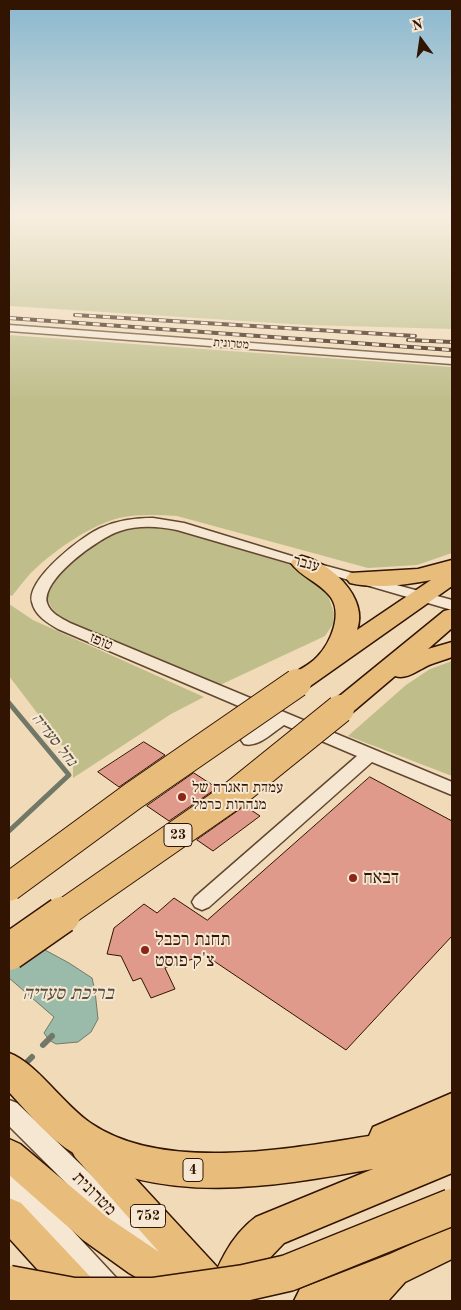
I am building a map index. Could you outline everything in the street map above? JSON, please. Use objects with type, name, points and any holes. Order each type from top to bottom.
[{"type":"highway","points":[[302,562],[338,590],[347,604],[348,621],[344,636],[325,664]]},
{"type":"highway","points":[[358,578],[405,577],[452,567]]},
{"type":"highway","points":[[9,887],[132,796],[452,576]]},
{"type":"highway","name":"23","points":[[9,952],[231,797],[365,690],[452,616]]},
{"type":"highway","points":[[365,690],[421,659],[452,649]]},
{"type":"highway","name":"4","points":[[9,1068],[72,1132],[109,1152],[134,1160],[190,1170],[231,1169],[322,1160],[452,1136]]},
{"type":"highway","points":[[322,1160],[369,1146],[452,1109]]},
{"type":"highway","points":[[224,1301],[242,1258],[257,1238],[270,1230],[452,1155]]},
{"type":"highway","points":[[9,1284],[73,1296],[153,1296],[244,1284],[296,1270],[452,1207]]},
{"type":"main road","name":"752","points":[[72,1132],[224,1301]]},
{"type":"main road","points":[[9,1154],[77,1216],[114,1244],[194,1294],[224,1301]]},
{"type":"main road","points":[[9,1214],[90,1301]]},
{"type":"main road","points":[[312,1301],[399,1267],[452,1242]]},
{"type":"main road","points":[[367,1301],[383,1280],[399,1267]]},
{"type":"street","name":"מטרונית","points":[[9,328],[452,361]]},
{"type":"street","name":"טופז","points":[[302,562],[193,530],[161,523],[136,523],[104,532],[87,542],[57,567],[43,582],[38,597],[43,611],[64,626],[452,789]]},
{"type":"street","name":"ענבר","points":[[302,562],[452,605]]},
{"type":"street","points":[[250,740],[282,718]]},
{"type":"street","points":[[202,902],[370,755]]},
{"type":"street","name":"מטרונית","points":[[9,1110],[194,1294]]},
{"type":"street","points":[[9,1180],[120,1301]]},
{"type":"shaded area","points":[[9,277],[452,277],[452,329],[307,325],[9,306]]},
{"type":"shaded area","points":[[9,335],[452,367],[452,553],[417,565],[368,568],[177,516],[133,516],[108,521],[74,539],[43,562],[28,576],[12,596],[9,595]]},
{"type":"shaded area","points":[[159,527],[189,534],[298,567],[325,590],[334,613],[333,624],[325,636],[220,685],[70,622],[58,614],[51,606],[48,598],[53,582],[101,541],[116,532],[137,528]]},
{"type":"shaded area","points":[[9,604],[33,620],[204,697],[171,714],[73,778],[73,760],[9,676]]},
{"type":"shaded area","points":[[452,661],[452,776],[348,736],[406,685],[430,669]]},
{"type":"water","name":"בריכת סעדיה","points":[[9,936],[45,950],[92,978],[98,1019],[91,1032],[78,1042],[56,1044],[49,1040],[44,1033],[54,1017],[9,978]]},
{"type":"building","points":[[144,742],[165,755],[119,787],[98,772]]},
{"type":"building","points":[[194,773],[217,788],[169,821],[147,806]]},
{"type":"building","name":"דבאח","points":[[370,777],[452,821],[452,936],[346,1050],[205,955],[165,968],[175,989],[151,998],[141,978],[133,981],[121,956],[107,954],[114,928],[144,904],[157,913],[174,898],[207,920]]},
{"type":"building","points":[[245,806],[260,816],[213,851],[197,840]]},
{"type":"waterway","name":"נחל סעדיה","points":[[9,703],[69,775],[9,831]]},
{"type":"waterway","name":"נחל סעדיה","points":[[43,1045],[52,1036]]},
{"type":"waterway","name":"נחל סעדיה","points":[[27,1062],[32,1057]]},
{"type":"railway","points":[[75,315],[415,336]]},
{"type":"railway","points":[[9,318],[452,350]]},
{"type":"railway","points":[[408,340],[452,342]]},
{"type":"place","name":"עמדת האגרה של מנהרות כרמל","points":[[182,797]]},
{"type":"place","name":"דבאח","points":[[353,878]]},
{"type":"place","name":"תחנת רכבל צ'ק פוסט","points":[[145,950]]}]
